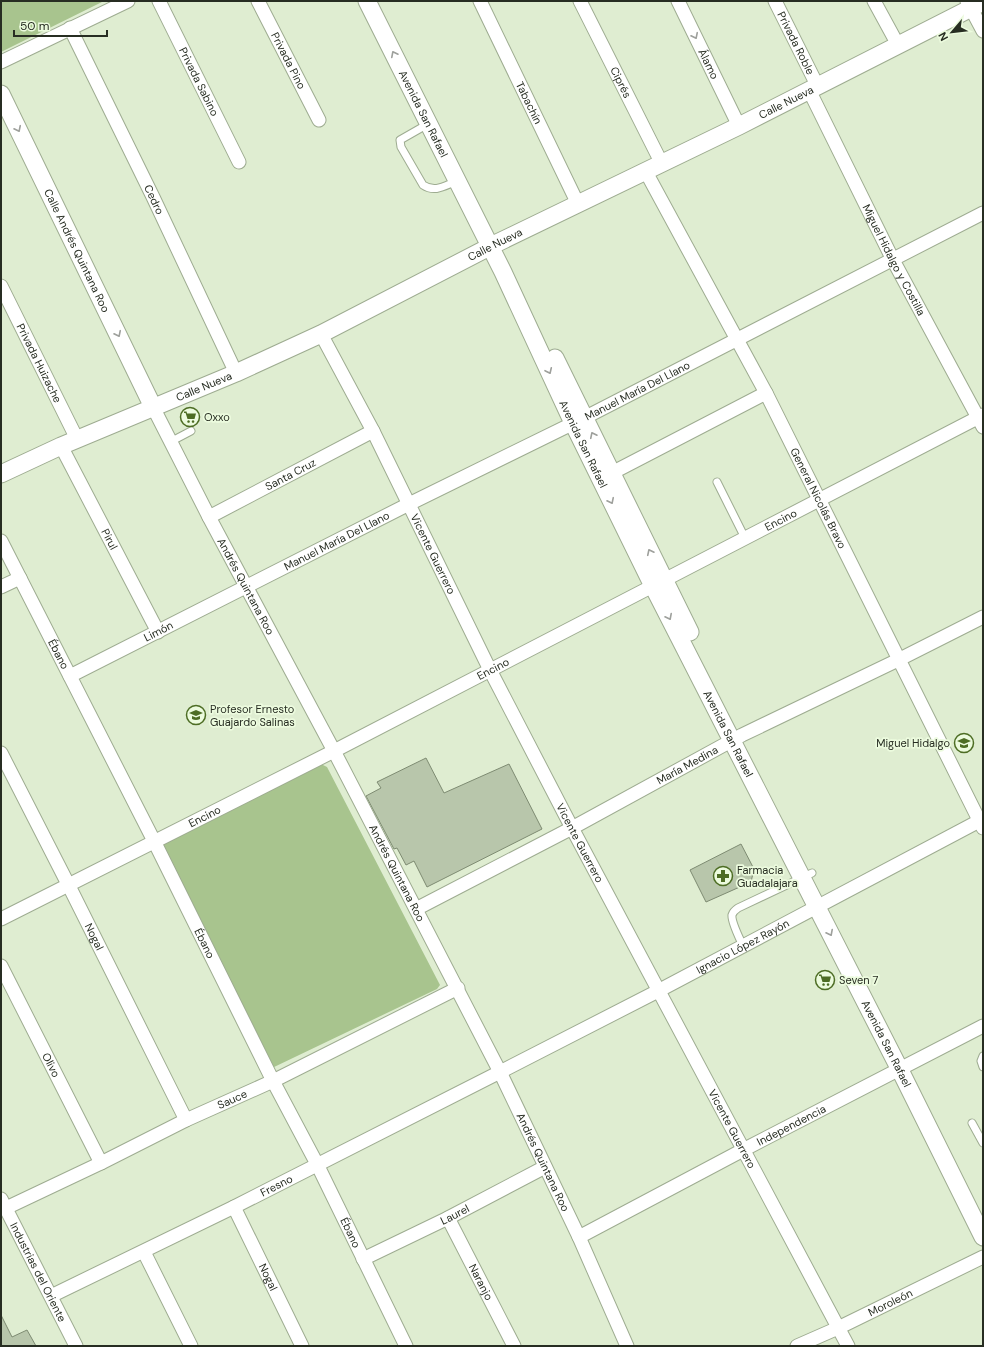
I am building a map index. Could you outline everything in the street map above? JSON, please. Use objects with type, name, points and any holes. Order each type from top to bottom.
[{"type":"street","points":[[1,62],[128,1]]},
{"type":"street","name":"Privada Sabino","points":[[159,1],[239,162]]},
{"type":"street","name":"Privada Pino","points":[[258,1],[319,120]]},
{"type":"street","name":"Avenida San Rafael","points":[[367,1],[480,227],[494,245],[503,272],[807,876],[904,1066],[983,1212]]},
{"type":"street","name":"Tabachín","points":[[480,1],[578,204]]},
{"type":"street","name":"Ciprés","points":[[580,1],[662,164]]},
{"type":"street","name":"Álamo","points":[[678,1],[739,126]]},
{"type":"street","name":"Privada Roble","points":[[775,1],[813,88]]},
{"type":"street","points":[[874,1],[898,45]]},
{"type":"street","points":[[974,4],[983,31]]},
{"type":"street","name":"Calle Nueva","points":[[1,474],[61,446],[236,372],[321,334],[494,245],[739,126],[898,45],[974,4]]},
{"type":"street","name":"Cedro","points":[[70,28],[153,197],[236,372]]},
{"type":"street","name":"Miguel Hidalgo y Costilla","points":[[813,88],[893,260],[981,420]]},
{"type":"street","name":"Calle Andrés Quintana Roo","points":[[1,94],[152,407]]},
{"type":"street","name":"General Nicolás Bravo","points":[[646,172],[766,393],[898,660],[982,822]]},
{"type":"street","name":"Manuel María Del Llano","points":[[247,588],[409,504],[578,420],[983,213]]},
{"type":"street","name":"Privada Huizache","points":[[1,286],[77,440]]},
{"type":"street","name":"Vicente Guerrero","points":[[321,334],[373,431],[490,670],[572,828],[848,1346]]},
{"type":"street","points":[[606,476],[766,393]]},
{"type":"street","name":"Andrés Quintana Roo","points":[[152,407],[458,988],[500,1072],[579,1238],[627,1346]]},
{"type":"street","name":"Encino","points":[[1,918],[334,751],[745,538],[981,420]]},
{"type":"street","name":"Santa Cruz","points":[[209,517],[373,431]]},
{"type":"street","name":"Pirul","points":[[61,446],[158,632]]},
{"type":"street","name":"Ébano","points":[[1,541],[154,841],[273,1081],[317,1164],[406,1346]]},
{"type":"street","points":[[1,587],[20,578]]},
{"type":"street","name":"Limón","points":[[70,676],[247,588]]},
{"type":"street","name":"María Medina","points":[[416,909],[572,828],[737,738],[983,617]]},
{"type":"street","name":"Nogal","points":[[1,754],[186,1120]]},
{"type":"street","name":"Ignacio López Rayón","points":[[500,1072],[982,822]]},
{"type":"street","name":"Olivo","points":[[1,966],[101,1163]]},
{"type":"street","name":"Sauce","points":[[3,1204],[101,1163],[186,1120],[273,1081],[458,988]]},
{"type":"street","name":"Independencia","points":[[579,1238],[743,1150],[983,1026]]},
{"type":"street","name":"Avenida San Rafael","points":[[904,1066],[983,1237]]},
{"type":"street","name":"Fresno","points":[[51,1296],[144,1252],[500,1072]]},
{"type":"street","name":"Laurel","points":[[363,1260],[448,1218],[545,1167]]},
{"type":"street","name":"Industrias del Oriente","points":[[3,1204],[76,1346]]},
{"type":"street","name":"Nogal","points":[[234,1207],[302,1346]]},
{"type":"street","name":"Naranjo","points":[[448,1218],[514,1346]]},
{"type":"street","points":[[144,1252],[191,1346]]},
{"type":"street","name":"Moroleón","points":[[797,1346],[838,1328],[983,1257]]},
{"type":"lane","points":[[429,124],[400,140],[401,147],[422,185],[434,189],[457,181]]},
{"type":"lane","points":[[170,442],[191,432]]},
{"type":"lane","points":[[717,482],[745,538]]},
{"type":"lane","points":[[743,946],[733,920],[732,915],[734,911],[807,876]]},
{"type":"lane","points":[[983,1056],[981,1061],[983,1067]]},
{"type":"lane","points":[[972,1123],[983,1144]]},
{"type":"green space","points":[[1,1],[104,1],[1,52]]},
{"type":"green space","points":[[321,764],[327,767],[440,985],[437,989],[272,1068],[162,845]]},
{"type":"building","points":[[426,758],[444,793],[509,764],[542,829],[427,887],[414,861],[406,865],[397,848],[394,849],[366,796],[381,788],[377,782]]},
{"type":"building","name":"Farmacia Guadalajara","points":[[741,844],[754,869],[751,882],[706,902],[690,870]]},
{"type":"building","points":[[1,1315],[12,1337],[27,1330],[36,1346],[1,1346]]},
{"type":"place","name":"Oxxo","points":[[190,417]]},
{"type":"place","name":"Profesor Ernesto Guajardo Salinas","points":[[196,715]]},
{"type":"place","name":"Miguel Hidalgo","points":[[964,743]]},
{"type":"place","name":"Farmacia Guadalajara","points":[[723,876]]},
{"type":"place","name":"Seven 7","points":[[825,980]]}]
